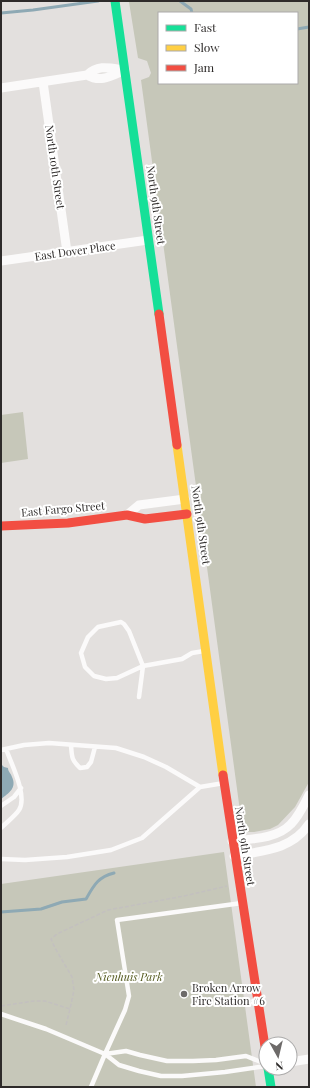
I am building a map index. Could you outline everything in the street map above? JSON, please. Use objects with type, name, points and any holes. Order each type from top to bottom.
[{"type":"main road","name":"North 9th Street","points":[[115,1],[234,856],[263,1036]]},
{"type":"main road","name":"East Fargo Street","points":[[1,526],[68,523],[127,515],[145,519],[187,514]]},
{"type":"main road","points":[[269,1076],[271,1087]]},
{"type":"street","points":[[1,88],[86,75],[92,70],[105,67],[125,70]]},
{"type":"street","name":"North 10th Street","points":[[43,82],[67,252]]},
{"type":"street","name":"East Dover Place","points":[[1,261],[148,240]]},
{"type":"street","name":"East Fargo Street","points":[[127,515],[142,504],[185,499]]},
{"type":"street","points":[[232,841],[265,837],[285,830],[290,826],[309,796]]},
{"type":"street","points":[[234,856],[268,851],[282,846],[297,838],[309,824]]},
{"type":"street","points":[[298,1061],[309,1059]]},
{"type":"lane","points":[[138,697],[143,666],[129,631],[121,622],[98,627],[88,637],[82,653],[85,667],[94,676],[117,678],[143,666],[182,659],[192,653],[206,651]]},
{"type":"lane","points":[[1,828],[20,809],[22,800],[21,788],[3,749],[24,745],[50,743],[116,748],[144,757],[166,767],[200,787]]},
{"type":"lane","points":[[71,745],[74,762],[80,768],[87,767],[91,762],[95,747]]},
{"type":"lane","points":[[1,859],[25,860],[67,857],[111,850],[142,838],[200,787],[224,783]]},
{"type":"lane","points":[[1,806],[14,797],[21,788]]},
{"type":"lane","points":[[92,1087],[125,1010],[129,996],[117,920],[242,903]]},
{"type":"lane","points":[[1,1014],[46,1029],[105,1054],[119,1065],[160,1076],[203,1074],[258,1066]]},
{"type":"lane","points":[[105,1054],[126,1051],[167,1061],[216,1060],[246,1056],[258,1061]]},
{"type":"path","points":[[66,1025],[74,990],[72,977],[51,939],[57,934],[108,910],[184,896],[226,886]]},
{"type":"path","points":[[1,1006],[34,1001],[45,1001],[70,1009]]},
{"type":"green space","points":[[309,1],[309,782],[295,807],[278,825],[270,829],[254,832],[248,832],[243,826],[240,811],[141,80],[149,77],[151,73],[147,61],[138,58],[129,2]]},
{"type":"green space","points":[[23,412],[28,459],[1,463],[1,415]]},
{"type":"green space","name":"Nienhuis Park","points":[[224,852],[256,1087],[1,1087],[1,884]]},
{"type":"water","points":[[1,764],[8,768],[14,784],[7,795],[1,799]]},
{"type":"waterway","points":[[1,13],[98,1]]},
{"type":"waterway","points":[[180,1],[191,9],[192,12]]},
{"type":"waterway","points":[[298,29],[309,27]]},
{"type":"waterway","points":[[1,912],[41,909],[62,902],[86,899],[100,879],[114,873]]},
{"type":"traffic: fast","points":[[115,1],[159,314]]},
{"type":"traffic: fast","points":[[269,1076],[271,1087]]},
{"type":"traffic: slow","points":[[177,445],[223,775]]},
{"type":"traffic: jam","points":[[159,314],[177,445]]},
{"type":"traffic: jam","points":[[1,526],[68,523],[127,515],[145,519],[187,514]]},
{"type":"traffic: jam","points":[[223,775],[263,1036]]},
{"type":"place","name":"Broken Arrow Fire Station #6","points":[[184,994]]}]
